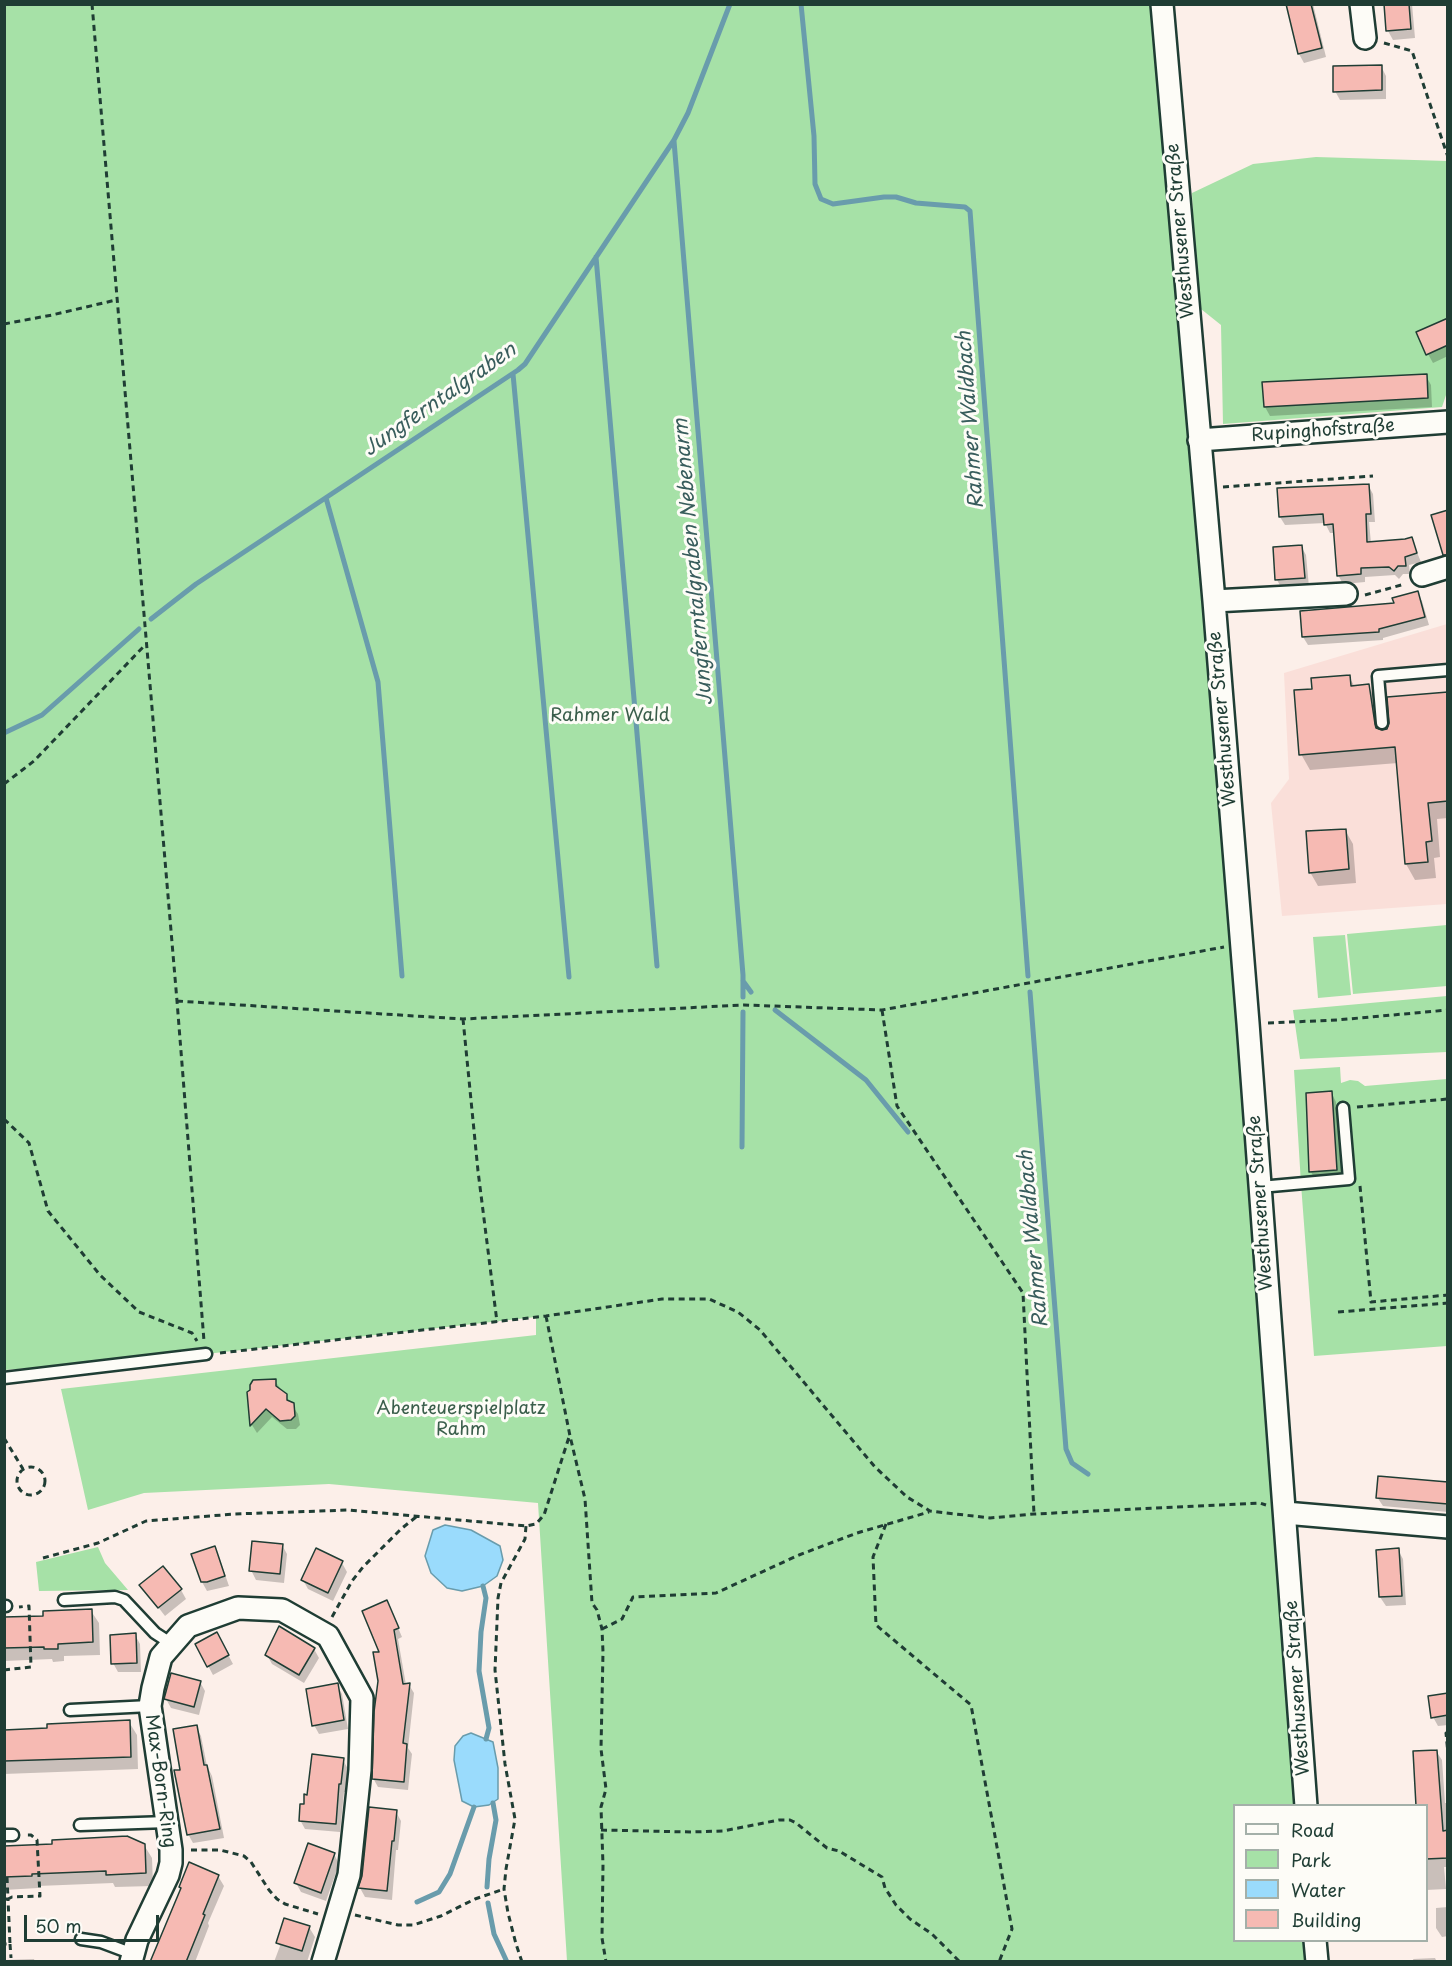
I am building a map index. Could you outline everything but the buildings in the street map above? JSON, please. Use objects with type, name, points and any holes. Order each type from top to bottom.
[{"type":"street","name":"Westhusener Straße","points":[[1161,4],[1214,601],[1248,1023],[1306,1804]]},
{"type":"street","points":[[1360,4],[1365,38]]},
{"type":"street","name":"Rupinghofstraße","points":[[1199,440],[1448,422]]},
{"type":"street","points":[[1422,575],[1448,567]]},
{"type":"street","points":[[1214,601],[1346,594]]},
{"type":"street","points":[[1286,1513],[1448,1527]]},
{"type":"street","name":"Max-Born-Ring","points":[[132,1958],[137,1940],[168,1875],[171,1850],[150,1706],[161,1658],[188,1626],[238,1608],[282,1610],[328,1636],[362,1698],[360,1770],[349,1875],[323,1962]]},
{"type":"street","points":[[1315,1942],[1317,1962]]},
{"type":"lane","points":[[1382,723],[1378,676],[1448,670]]},
{"type":"lane","points":[[1260,1187],[1349,1179],[1343,1108]]},
{"type":"lane","points":[[4,1378],[206,1354]]},
{"type":"lane","points":[[64,1600],[115,1598],[124,1600],[155,1633],[171,1644]]},
{"type":"lane","points":[[69,1710],[150,1706]]},
{"type":"lane","points":[[80,1824],[167,1822]]},
{"type":"lane","points":[[81,1939],[101,1942],[132,1958]]},
{"type":"path","points":[[92,4],[206,1354]]},
{"type":"path","points":[[1365,38],[1412,51],[1448,157]]},
{"type":"path","points":[[4,324],[116,300]]},
{"type":"path","points":[[1203,488],[1373,476]]},
{"type":"path","points":[[1346,594],[1369,595],[1415,581],[1422,575]]},
{"type":"path","points":[[4,784],[34,761],[145,645]]},
{"type":"path","points":[[177,1001],[463,1019],[744,1005],[882,1010],[1241,944]]},
{"type":"path","points":[[882,1010],[897,1106],[1023,1293],[1034,1514]]},
{"type":"path","points":[[1248,1023],[1337,1020],[1448,1010]]},
{"type":"path","points":[[463,1019],[478,1171],[497,1322]]},
{"type":"path","points":[[1343,1108],[1448,1099]]},
{"type":"path","points":[[4,1119],[29,1143],[48,1211],[100,1275],[140,1312],[192,1333],[206,1354]]},
{"type":"path","points":[[1349,1179],[1360,1178],[1372,1309]]},
{"type":"path","points":[[1371,1302],[1448,1295]]},
{"type":"path","points":[[206,1354],[497,1322],[662,1299],[709,1299],[738,1312],[760,1330],[875,1467],[907,1497],[930,1511]]},
{"type":"path","points":[[1338,1312],[1448,1303]]},
{"type":"path","points":[[546,1316],[585,1499],[591,1603],[597,1610],[602,1629],[601,1749],[606,1790],[601,1807],[602,1938],[606,1962]]},
{"type":"path","points":[[43,1558],[98,1543],[146,1521],[235,1514],[348,1510],[526,1526],[536,1524],[544,1515],[570,1436]]},
{"type":"path","points":[[4,1438],[23,1469]]},
{"type":"path","points":[[37,1467],[44,1474],[46,1483],[41,1492],[28,1495],[20,1490],[17,1481],[23,1469],[37,1467]]},
{"type":"path","points":[[602,1629],[622,1619],[633,1597],[716,1593],[799,1555],[857,1533],[930,1511],[990,1518],[1260,1503],[1286,1513]]},
{"type":"path","points":[[323,1633],[352,1581],[363,1567],[417,1516]]},
{"type":"path","points":[[886,1524],[873,1557],[876,1625],[971,1705],[1012,1929],[999,1962]]},
{"type":"path","points":[[522,1962],[510,1924],[504,1889],[515,1820],[505,1764],[495,1670],[501,1583],[525,1539],[526,1526]]},
{"type":"path","points":[[4,1670],[31,1667],[29,1606],[23,1607]]},
{"type":"path","points":[[4,1685],[4,1714]]},
{"type":"path","points":[[1448,1733],[1446,1733],[1448,1754]]},
{"type":"path","points":[[601,1830],[723,1831],[778,1820],[790,1820],[827,1848],[838,1851],[882,1877],[885,1888],[896,1905],[910,1919],[932,1934],[960,1962]]},
{"type":"path","points":[[6,1899],[40,1896],[38,1845]]},
{"type":"path","points":[[171,1850],[219,1850],[244,1856],[251,1862],[269,1890],[285,1904],[399,1925],[413,1925],[441,1916],[475,1899],[504,1889]]},
{"type":"path","points":[[7,1877],[6,1899],[11,1958]]},
{"type":"path","points":[[1448,1943],[1448,1961]]},
{"type":"path","points":[[4,1944],[10,1944]]},
{"type":"shaded area","points":[[1447,624],[1447,904],[1282,916],[1271,803],[1289,779],[1284,673]]},
{"type":"green space","name":"Rahmer Wald","points":[[5,5],[1156,5],[1235,945],[1295,1804],[1233,1804],[1233,1942],[1305,1942],[1306,1961],[567,1961],[538,1503],[329,1484],[144,1493],[88,1510],[61,1389],[536,1335],[536,1317],[206,1354],[5,1370]]},
{"type":"green space","points":[[1316,157],[1447,161],[1448,389],[1442,407],[1223,424],[1221,325],[1196,305],[1192,193],[1253,164]]},
{"type":"green space","points":[[1447,925],[1447,986],[1353,994],[1347,934]]},
{"type":"green space","points":[[1345,935],[1351,995],[1318,998],[1313,937]]},
{"type":"green space","points":[[1447,996],[1447,1052],[1300,1059],[1293,1010]]},
{"type":"green space","points":[[1340,1067],[1341,1083],[1350,1080],[1358,1081],[1365,1086],[1447,1079],[1447,1346],[1314,1356],[1294,1070]]},
{"type":"green space","points":[[98,1547],[105,1563],[128,1590],[39,1591],[36,1562]]},
{"type":"water","points":[[445,1525],[471,1530],[500,1546],[503,1560],[497,1576],[483,1586],[462,1591],[447,1588],[431,1573],[425,1556],[433,1530]]},
{"type":"water","points":[[471,1733],[493,1742],[498,1768],[498,1799],[489,1805],[474,1807],[462,1801],[454,1760],[455,1746],[463,1736]]},
{"type":"waterway","name":"Jungferntalgraben","points":[[151,619],[196,584],[525,364],[674,140],[688,113],[730,4]]},
{"type":"waterway","name":"Rahmer Waldbach","points":[[801,4],[814,136],[815,184],[821,199],[833,204],[896,197],[916,203],[965,207],[970,211],[1028,976]]},
{"type":"waterway","name":"Jungferntalgraben Nebenarm","points":[[674,141],[743,997]]},
{"type":"waterway","name":"Jungferntalgraben Nebenarm","points":[[596,257],[657,966]]},
{"type":"waterway","name":"Jungferntalgraben Nebenarm","points":[[513,374],[569,977]]},
{"type":"waterway","name":"Jungferntalgraben Nebenarm","points":[[326,498],[378,682],[402,976]]},
{"type":"waterway","name":"Jungferntalgraben","points":[[4,733],[42,715],[139,629]]},
{"type":"waterway","name":"Jungferntalgraben Nebenarm","points":[[743,981],[751,992]]},
{"type":"waterway","name":"Rahmer Waldbach","points":[[1030,992],[1066,1449],[1072,1463],[1088,1474]]},
{"type":"waterway","name":"Jungferntalgraben Nebenarm","points":[[775,1010],[866,1080],[908,1132]]},
{"type":"waterway","name":"Jungferntalgraben Nebenarm","points":[[742,1147],[743,1012]]},
{"type":"waterway","points":[[483,1586],[486,1598],[479,1671],[489,1728],[486,1739]]},
{"type":"waterway","points":[[487,1887],[496,1820],[493,1803]]},
{"type":"waterway","points":[[417,1902],[439,1892],[450,1874],[474,1807]]},
{"type":"waterway","points":[[488,1903],[494,1934],[507,1962]]},
{"type":"park label","name":"Abenteuerspielplatz Rahm","points":[[461,1419]]}]
